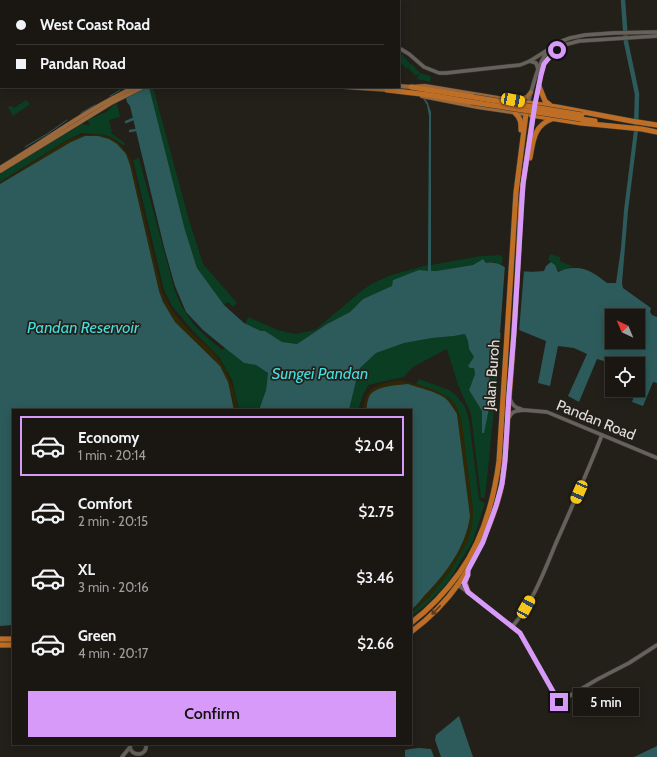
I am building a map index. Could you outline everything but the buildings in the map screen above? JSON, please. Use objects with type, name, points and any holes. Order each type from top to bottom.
[{"type":"highway","points":[[539,86],[545,101],[550,106]]},
{"type":"highway","points":[[411,87],[472,99],[582,117],[625,122],[630,121]]},
{"type":"highway","points":[[387,90],[472,99]]},
{"type":"highway","points":[[528,103],[657,125]]},
{"type":"highway","name":"Jalan Buroh","points":[[412,622],[426,610],[453,581],[470,556],[485,522],[496,483],[499,461],[516,192],[528,103]]},
{"type":"highway","name":"Jalan Buroh","points":[[412,631],[433,614],[446,600],[468,570],[483,542],[502,484],[514,333],[521,204],[535,104]]},
{"type":"highway","points":[[515,113],[521,124],[519,150],[521,155]]},
{"type":"highway","points":[[526,114],[581,123],[642,129],[657,132]]},
{"type":"highway","points":[[582,117],[628,128]]},
{"type":"highway","points":[[521,204],[523,203],[535,134],[541,124],[553,118]]},
{"type":"highway","points":[[466,562],[472,562]]},
{"type":"highway","points":[[468,570],[468,575],[464,583],[468,592]]},
{"type":"highway","points":[[0,646],[12,645]]},
{"type":"main road","points":[[400,86],[425,86],[528,103]]},
{"type":"main road","points":[[0,171],[133,88]]},
{"type":"main road","points":[[0,168],[76,119],[124,94],[140,88]]},
{"type":"main road","points":[[359,88],[387,90],[526,114]]},
{"type":"main road","points":[[513,100],[520,100],[527,97],[531,92]]},
{"type":"street","points":[[535,104],[542,70],[548,59],[564,45],[579,41],[657,32]]},
{"type":"street","points":[[400,49],[424,67],[439,73],[446,73],[520,64],[530,61],[562,40],[585,35],[657,36]]},
{"type":"street","points":[[528,103],[538,68],[548,50]]},
{"type":"street","points":[[530,61],[536,63],[538,68]]},
{"type":"street","points":[[509,394],[511,402],[515,407],[524,410]]},
{"type":"street","points":[[508,420],[513,412],[524,410]]},
{"type":"street","name":"Pandan Road","points":[[524,410],[552,414],[657,458]]},
{"type":"street","points":[[512,627],[535,592],[602,435]]},
{"type":"street","points":[[453,581],[522,635],[559,702],[629,663],[657,644]]},
{"type":"street","points":[[131,745],[130,751],[133,756],[142,756],[146,745]]},
{"type":"street","points":[[122,757],[131,745]]},
{"type":"green space","points":[[402,54],[420,73],[431,76],[430,82],[417,79],[419,74],[416,76],[408,68],[410,65],[406,69],[400,61],[400,55]]},
{"type":"green space","points":[[149,88],[153,88],[189,220],[203,264],[237,303],[233,307],[228,302],[224,305],[197,268],[185,230]]},
{"type":"green space","points":[[26,100],[30,104],[13,116],[8,108],[10,105],[14,108]]},
{"type":"green space","points":[[117,103],[120,117],[109,120],[111,133],[125,143],[124,146],[113,138],[105,135],[82,133],[67,140],[0,182],[0,174],[81,124],[90,125],[87,120],[108,111]]},
{"type":"green space","points":[[139,158],[175,291],[188,316],[196,327],[222,350],[225,348],[244,363],[256,365],[268,373],[266,389],[259,409],[239,409],[232,380],[219,357],[193,331],[172,306],[164,290],[133,160]]},
{"type":"green space","points":[[550,254],[560,257],[560,261],[572,267],[569,267],[567,271],[564,272],[558,270],[553,263],[548,260]]},
{"type":"green space","points":[[501,255],[503,259],[501,265],[494,262],[486,263],[483,259],[473,265],[431,271],[431,265],[481,256]]},
{"type":"green space","points":[[428,265],[428,271],[393,280],[393,286],[363,299],[350,312],[327,324],[297,344],[282,342],[265,331],[261,331],[245,324],[248,317],[278,330],[295,334],[315,330],[371,284],[391,275]]},
{"type":"green space","points":[[465,334],[469,349],[474,357],[475,374],[469,390],[482,411],[482,433],[490,403],[489,383],[492,354],[501,341],[485,498],[481,498],[471,414],[458,385],[447,349],[413,367],[404,377],[368,385],[358,409],[349,409],[360,368],[376,353],[404,343]]},
{"type":"green space","points":[[419,379],[449,390],[456,395],[465,407],[469,420],[479,499],[485,503],[473,541],[448,582],[427,604],[412,616],[412,612],[430,596],[451,570],[473,511],[463,434],[458,411],[454,403],[449,398],[416,384]]},
{"type":"sand","points":[[94,134],[116,141],[124,148],[131,160],[162,291],[179,319],[211,350],[220,361],[232,385],[238,409],[234,409],[233,400],[220,366],[175,322],[163,302],[159,291],[130,165],[126,154],[98,136],[85,136],[71,142],[0,184],[68,140],[83,135]]},
{"type":"sand","points":[[399,380],[430,388],[438,392],[451,400],[456,406],[462,424],[473,511],[472,526],[468,541],[451,570],[430,596],[412,612],[412,609],[447,570],[464,539],[470,516],[457,414],[368,398],[366,409],[362,409],[366,396],[372,389],[383,384]]},
{"type":"water","name":"Sungei Pandan","points":[[123,88],[149,88],[185,230],[197,268],[224,305],[244,323],[261,331],[265,331],[282,342],[297,344],[327,324],[350,312],[363,299],[392,286],[393,280],[419,270],[428,271],[429,116],[427,105],[422,97],[424,97],[428,103],[431,112],[431,271],[473,265],[483,259],[486,263],[497,264],[513,270],[544,271],[546,266],[551,262],[555,265],[558,272],[571,268],[578,268],[596,274],[607,283],[616,283],[634,130],[638,131],[628,211],[622,283],[623,288],[651,308],[650,312],[652,315],[657,317],[657,383],[653,382],[643,406],[632,402],[634,397],[645,397],[645,357],[605,357],[605,361],[597,359],[579,402],[568,396],[587,354],[574,348],[558,346],[550,386],[538,383],[546,341],[507,325],[501,329],[500,341],[492,354],[489,383],[490,403],[484,433],[482,433],[482,411],[469,390],[475,374],[474,368],[470,368],[468,366],[474,357],[469,349],[465,334],[404,343],[376,353],[360,368],[349,409],[259,409],[266,390],[268,373],[256,365],[244,363],[203,330],[186,312],[175,286],[164,247],[130,106],[127,102]]},
{"type":"water","name":"Pandan Reservoir","points":[[85,136],[98,136],[109,139],[117,144],[126,154],[130,165],[159,291],[163,302],[175,322],[220,366],[228,382],[234,409],[12,409],[12,625],[0,626],[0,184],[71,142]]},
{"type":"water","points":[[408,384],[441,396],[450,403],[457,414],[470,516],[464,539],[447,570],[412,609],[412,409],[366,409],[367,402],[372,393],[381,388]]},
{"type":"water","points":[[459,716],[473,757],[441,757],[435,740],[436,735]]},
{"type":"water","points":[[657,746],[657,757],[634,757]]},
{"type":"water","points":[[419,748],[431,749],[434,757],[405,757],[405,750]]},
{"type":"pier","points":[[505,265],[524,270],[519,332],[507,327],[503,330],[503,333],[500,333]]},
{"type":"waterway","points":[[623,0],[626,42],[637,94],[636,130]]},
{"type":"waterway","points":[[110,96],[120,90]]},
{"type":"waterway","points":[[81,113],[95,105]]},
{"type":"waterway","points":[[126,122],[133,119]]},
{"type":"waterway","points":[[25,147],[67,120]]},
{"type":"waterway","points":[[130,131],[136,130]]},
{"type":"route","points":[[557,50],[544,64],[541,75],[523,184],[512,364],[502,484],[483,542],[468,570],[468,575],[464,583],[468,592],[520,633],[559,702]]}]
